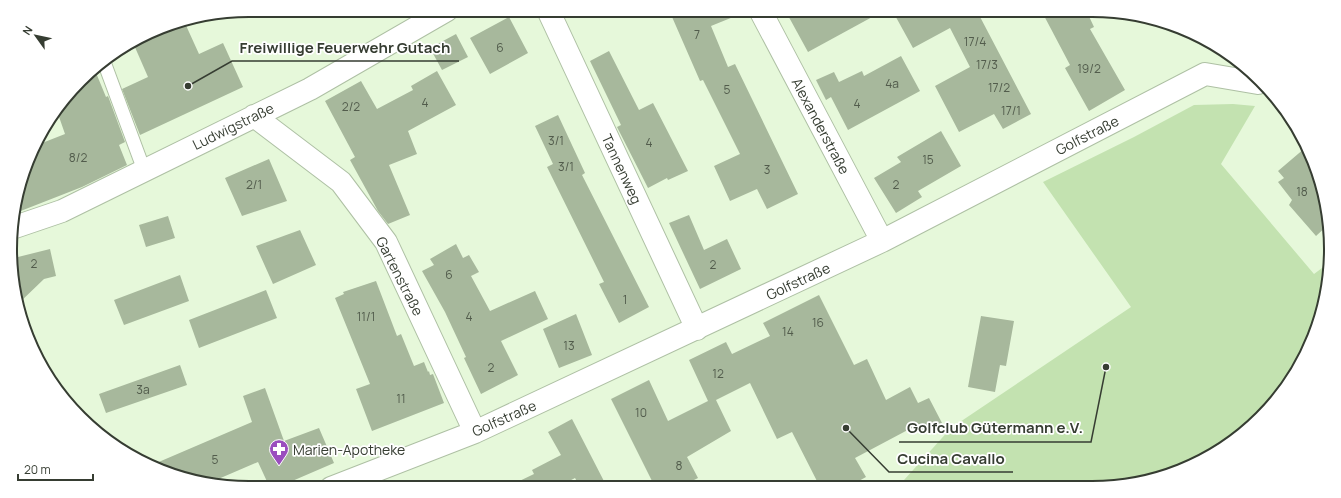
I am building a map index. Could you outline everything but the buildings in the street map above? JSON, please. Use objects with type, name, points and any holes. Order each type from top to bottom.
[{"type":"street","name":"Ludwigstraße","points":[[18,226],[62,211],[310,88],[436,17]]},
{"type":"street","name":"Tannenweg","points":[[551,17],[697,329]]},
{"type":"street","name":"Alexanderstraße","points":[[764,17],[882,242]]},
{"type":"street","name":"Golfstraße","points":[[348,481],[475,432],[882,242],[1205,74],[1253,82]]},
{"type":"street","name":"Gartenstraße","points":[[254,116],[341,182],[386,242],[475,432]]},
{"type":"lane","points":[[106,67],[144,170]]},
{"type":"green space","points":[[1233,104],[1255,106],[1221,164],[1314,274],[1324,267],[1320,294],[1312,324],[1293,365],[1276,390],[1256,413],[1221,442],[1195,457],[1167,469],[1137,477],[1107,481],[902,481],[951,428],[1131,307],[1043,182],[1134,137],[1194,105]]},
{"type":"place","name":"Freiwillige Feuerwehr Gutach","points":[[188,86]]},
{"type":"place","name":"Golfclub Gütermann e.V.","points":[[1106,367]]},
{"type":"place","name":"Cucina Cavallo","points":[[846,428]]},
{"type":"place","name":"Marien-Apotheke","points":[[279,466]]}]
